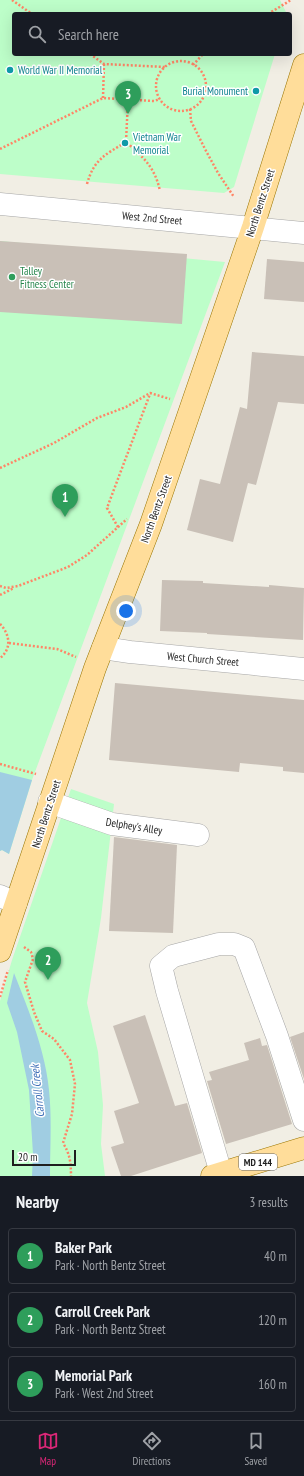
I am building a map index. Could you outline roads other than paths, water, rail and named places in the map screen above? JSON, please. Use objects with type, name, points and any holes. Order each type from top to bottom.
[{"type":"main road","name":"North Bentz Street","points":[[5,958],[8,899],[49,802],[102,648],[151,524],[253,227],[304,65]]},
{"type":"main road","name":"MD 144","points":[[217,1175],[304,1148]]},
{"type":"street","name":"West 2nd Street","points":[[0,204],[304,233]]},
{"type":"street","name":"West Church Street","points":[[102,648],[304,669]]},
{"type":"street","name":"Delphey's Alley","points":[[49,802],[112,824],[198,835]]},
{"type":"street","points":[[217,1175],[161,966],[173,956],[219,944],[234,944],[244,948],[277,1036],[304,1120]]},
{"type":"water","points":[[0,772],[32,780],[9,854],[2,850],[0,851]]},
{"type":"water","name":"Carroll Creek","points":[[14,973],[36,1031],[47,1075],[51,1133],[50,1176],[32,1176],[33,1154],[29,1090],[17,1032],[7,1003]]},
{"type":"place","name":"World War II Memorial","points":[[10,70]]},
{"type":"place","name":"Burial Monument","points":[[256,91]]},
{"type":"place","name":"Memorial Park","points":[[128,114]]},
{"type":"place","name":"Vietnam War Memorial","points":[[125,143]]},
{"type":"place","name":"Talley Fitness Center","points":[[12,277]]},
{"type":"place","name":"Baker Park","points":[[65,517]]},
{"type":"place","name":"Carroll Creek Park","points":[[48,980]]}]
